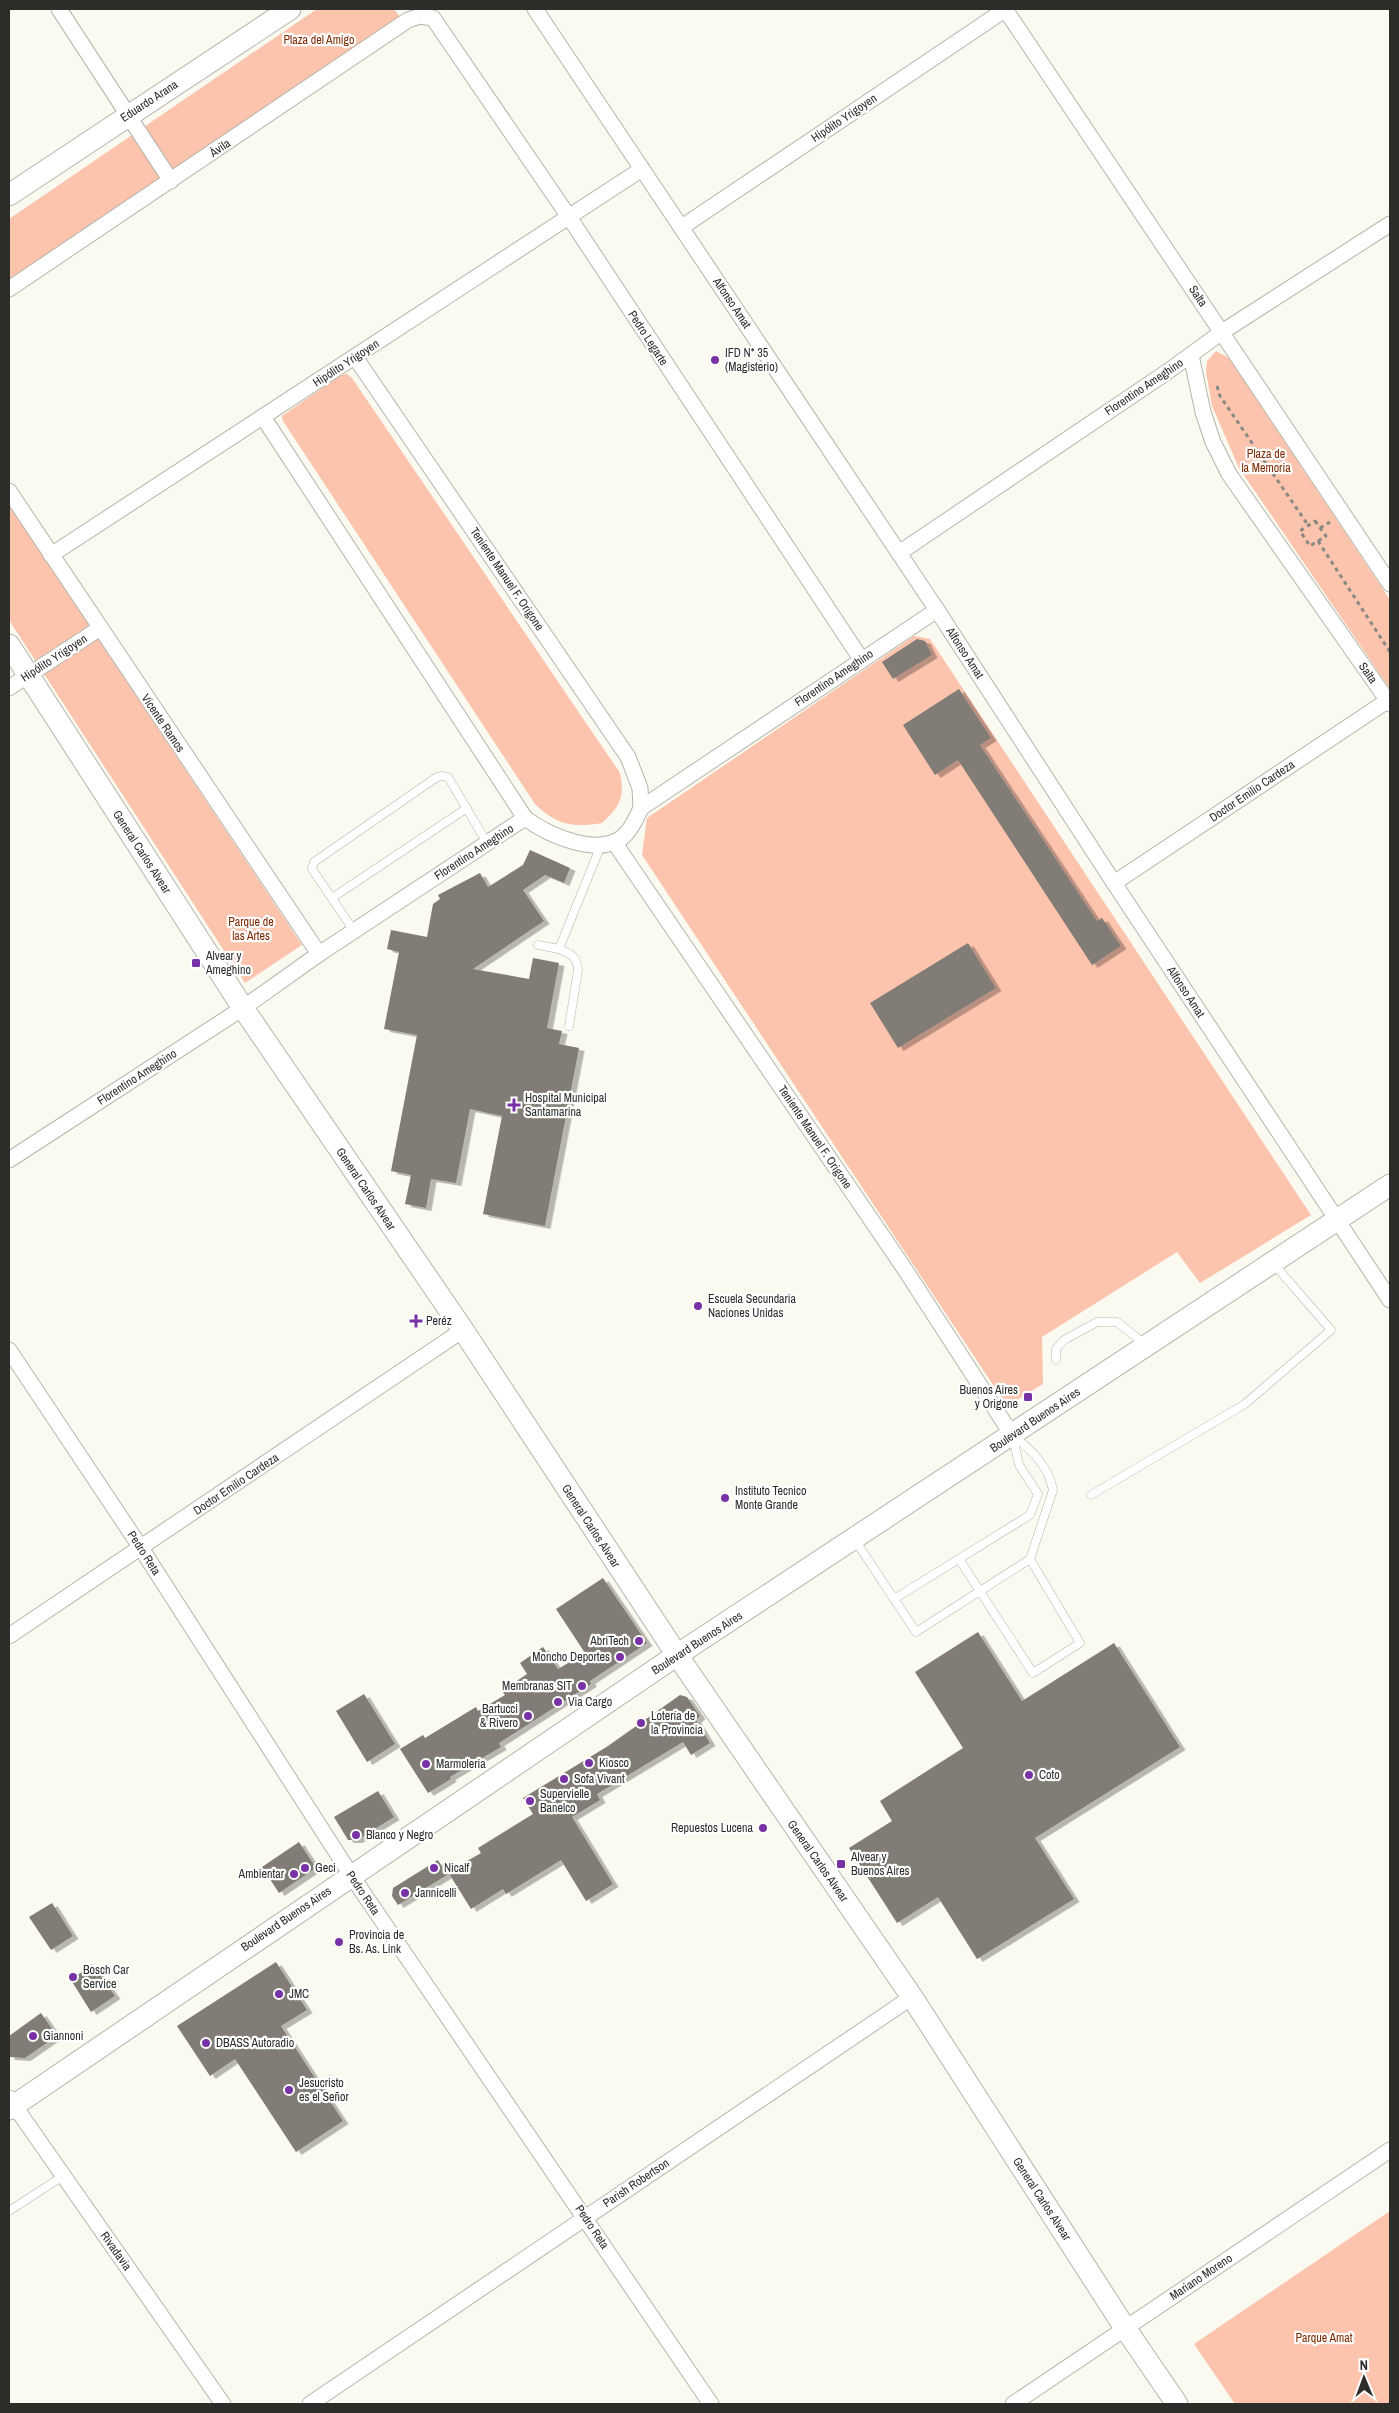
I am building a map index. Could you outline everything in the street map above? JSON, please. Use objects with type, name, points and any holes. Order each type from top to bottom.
[{"type":"street","points":[[59,9],[171,181]]},
{"type":"street","name":"Eduardo Arana","points":[[9,195],[290,9]]},
{"type":"street","name":"Alfonso Amat","points":[[535,9],[900,553],[1114,883],[1390,1300]]},
{"type":"street","name":"Hipólito Yrigoyen","points":[[682,228],[1005,9]]},
{"type":"street","name":"Salta","points":[[1005,9],[1390,584]]},
{"type":"street","name":"Ávila","points":[[9,289],[408,20],[420,16],[433,18]]},
{"type":"street","name":"Pedro Legarte","points":[[433,18],[569,217],[861,659]]},
{"type":"street","name":"Hipólito Yrigoyen","points":[[51,556],[642,169]]},
{"type":"street","name":"Florentino Ameghino","points":[[900,553],[1222,332],[1390,224]]},
{"type":"street","name":"Salta","points":[[1191,355],[1210,435],[1230,474],[1389,701]]},
{"type":"street","name":"Teniente Manuel F. Origone","points":[[355,357],[628,757],[640,788],[641,808]]},
{"type":"street","points":[[263,418],[526,818]]},
{"type":"street","name":"Vicente Ramos","points":[[9,491],[319,954]]},
{"type":"street","name":"Florentino Ameghino","points":[[9,1160],[243,1008],[319,954],[526,818],[540,828],[561,838],[607,844],[626,835],[641,808],[861,659],[937,610]]},
{"type":"street","name":"Hipólito Yrigoyen","points":[[9,688],[100,628]]},
{"type":"street","name":"General Carlos Alvear","points":[[9,645],[243,1008],[463,1330],[677,1656],[912,1997],[1125,2328],[1177,2404]]},
{"type":"street","name":"Doctor Emilio Cardeza","points":[[1114,883],[1389,701]]},
{"type":"street","name":"Teniente Manuel F. Origone","points":[[607,844],[904,1268],[1012,1435]]},
{"type":"street","name":"Boulevard Buenos Aires","points":[[10,2104],[677,1656],[1337,1222],[1390,1185]]},
{"type":"street","name":"Doctor Emilio Cardeza","points":[[9,1636],[463,1330]]},
{"type":"street","name":"Pedro Reta","points":[[9,1350],[141,1548],[351,1875],[711,2404]]},
{"type":"street","name":"Parish Robertson","points":[[310,2404],[912,1997]]},
{"type":"street","name":"Rivadavia","points":[[10,2104],[63,2176],[223,2404]]},
{"type":"street","name":"Mariano Moreno","points":[[1013,2404],[1390,2150]]},
{"type":"lane","points":[[354,931],[312,868],[314,862],[437,777],[448,777],[487,843]]},
{"type":"lane","points":[[332,898],[467,808]]},
{"type":"lane","points":[[559,949],[607,844]]},
{"type":"lane","points":[[538,945],[573,954],[578,961],[568,1026]]},
{"type":"lane","points":[[1091,1495],[1246,1404],[1331,1330],[1273,1263]]},
{"type":"lane","points":[[1056,1360],[1056,1349],[1064,1340],[1097,1322],[1118,1322],[1147,1346]]},
{"type":"lane","points":[[854,1540],[916,1632],[1030,1559],[1053,1490],[1052,1482],[1036,1454],[1012,1435]]},
{"type":"lane","points":[[894,1599],[1030,1515],[1038,1494],[1019,1465],[1012,1435]]},
{"type":"lane","points":[[959,1560],[1034,1673],[1080,1643],[1030,1559]]},
{"type":"lane","points":[[9,2211],[63,2176]]},
{"type":"path","points":[[1215,379],[1220,396],[1308,525]]},
{"type":"path","points":[[1315,521],[1326,536],[1310,546],[1300,531],[1308,525],[1315,521]]},
{"type":"path","points":[[1318,542],[1390,652]]},
{"type":"green space","name":"Plaza del Amigo","points":[[317,9],[394,9],[400,17],[9,281],[9,219]]},
{"type":"green space","name":"Plaza de la Memoria","points":[[1216,351],[1229,358],[1390,600],[1390,689],[1239,468],[1212,406],[1206,372],[1207,361]]},
{"type":"green space","points":[[347,374],[352,378],[620,773],[622,789],[620,801],[613,812],[602,823],[574,825],[558,821],[550,817],[535,804],[283,421],[282,416],[341,375]]},
{"type":"green space","name":"Parque de las Artes","points":[[9,505],[302,945],[245,983],[9,620]]},
{"type":"green space","points":[[914,636],[930,639],[1311,1215],[1200,1283],[1177,1252],[1042,1337],[1043,1384],[1007,1406],[642,855],[647,818]]},
{"type":"green space","name":"Parque Amat","points":[[1390,2211],[1390,2404],[1235,2404],[1194,2344]]},
{"type":"building","points":[[917,639],[925,641],[932,655],[893,679],[882,662]]},
{"type":"building","points":[[959,689],[991,738],[980,745],[1097,921],[1102,918],[1121,946],[1092,965],[958,760],[935,775],[903,725]]},
{"type":"building","points":[[530,850],[570,868],[564,883],[545,875],[523,890],[544,921],[473,969],[529,979],[533,958],[559,963],[547,1028],[562,1031],[559,1044],[579,1048],[545,1226],[483,1214],[502,1116],[470,1109],[456,1183],[431,1179],[426,1208],[405,1204],[411,1175],[391,1171],[417,1035],[384,1029],[399,952],[387,949],[391,930],[427,937],[433,904],[440,899],[438,895],[480,873],[488,887],[523,865]]},
{"type":"building","points":[[968,943],[996,988],[898,1048],[870,1003]]},
{"type":"building","points":[[603,1578],[647,1643],[590,1681],[591,1684],[499,1743],[501,1747],[450,1777],[451,1779],[428,1793],[400,1749],[423,1735],[425,1738],[476,1707],[478,1711],[505,1695],[502,1691],[527,1674],[520,1663],[543,1647],[558,1669],[585,1653],[556,1609]]},
{"type":"building","name":"Coto","points":[[978,1632],[1022,1701],[1114,1643],[1180,1747],[1035,1838],[1074,1899],[977,1959],[938,1897],[897,1923],[849,1848],[892,1821],[880,1801],[963,1748],[915,1672]]},
{"type":"building","points":[[364,1694],[395,1744],[367,1762],[336,1711]]},
{"type":"building","points":[[680,1695],[687,1697],[700,1716],[696,1720],[710,1743],[691,1755],[683,1742],[597,1794],[600,1800],[572,1817],[613,1884],[586,1901],[561,1860],[506,1894],[503,1889],[471,1909],[448,1872],[481,1853],[478,1848],[533,1814],[523,1798],[608,1746]]},
{"type":"building","points":[[378,1791],[394,1817],[357,1840],[348,1840],[334,1817]]},
{"type":"building","points":[[299,1842],[316,1868],[279,1893],[262,1867]]},
{"type":"building","points":[[438,1860],[447,1875],[398,1905],[392,1896],[393,1888]]},
{"type":"building","name":"Bosch Car Service","points":[[52,1903],[73,1936],[51,1950],[29,1917]]},
{"type":"building","name":"Jesucristo es el Señor","points":[[276,1962],[307,2010],[281,2026],[343,2121],[296,2152],[235,2059],[210,2076],[177,2026]]},
{"type":"building","points":[[92,1964],[115,1996],[91,2012],[71,1980]]},
{"type":"building","name":"Giannoni","points":[[41,2013],[57,2036],[25,2058],[9,2057],[9,2036]]},
{"type":"place","name":"IFD N* 35 (Magisterio)","points":[[715,360]]},
{"type":"place","name":"Alvear y Ameghino","points":[[196,963]]},
{"type":"place","name":"Hospital Municipal Santamarina","points":[[514,1105]]},
{"type":"place","name":"Escuela Secundaria Naciones Unidas","points":[[698,1306]]},
{"type":"place","name":"Peréz","points":[[416,1321]]},
{"type":"place","name":"Buenos Aires y Origone","points":[[1028,1397]]},
{"type":"place","name":"Instituto Tecnico Monte Grande","points":[[725,1498]]},
{"type":"place","name":"AbriTech","points":[[639,1641]]},
{"type":"place","name":"Moncho Deportes","points":[[620,1657]]},
{"type":"place","name":"Membranas SIT","points":[[582,1686]]},
{"type":"place","name":"Via Cargo","points":[[558,1702]]},
{"type":"place","name":"Bartucci & Rivero","points":[[528,1716]]},
{"type":"place","name":"Lotería de la Provincia","points":[[641,1723]]},
{"type":"place","name":"Kiosco","points":[[589,1763]]},
{"type":"place","name":"Marmoleria","points":[[426,1764]]},
{"type":"place","name":"Coto","points":[[1029,1775]]},
{"type":"place","name":"Sofa Vivant","points":[[564,1779]]},
{"type":"place","name":"Supervielle Banelco","points":[[530,1801]]},
{"type":"place","name":"Repuestos Lucena","points":[[763,1828]]},
{"type":"place","name":"Blanco y Negro","points":[[356,1835]]},
{"type":"place","name":"Alvear y Buenos Aires","points":[[841,1864]]},
{"type":"place","name":"Geci","points":[[305,1868]]},
{"type":"place","name":"Nicalf","points":[[434,1868]]},
{"type":"place","name":"Ambientar","points":[[294,1874]]},
{"type":"place","name":"Jannicelli","points":[[405,1893]]},
{"type":"place","name":"Provincia de Bs. As. Link","points":[[339,1942]]},
{"type":"place","name":"Bosch Car Service","points":[[73,1977]]},
{"type":"place","name":"JMC","points":[[279,1994]]},
{"type":"place","name":"Giannoni","points":[[33,2036]]},
{"type":"place","name":"DBASS Autoradio","points":[[206,2043]]},
{"type":"place","name":"Jesucristo es el Señor","points":[[289,2090]]}]
